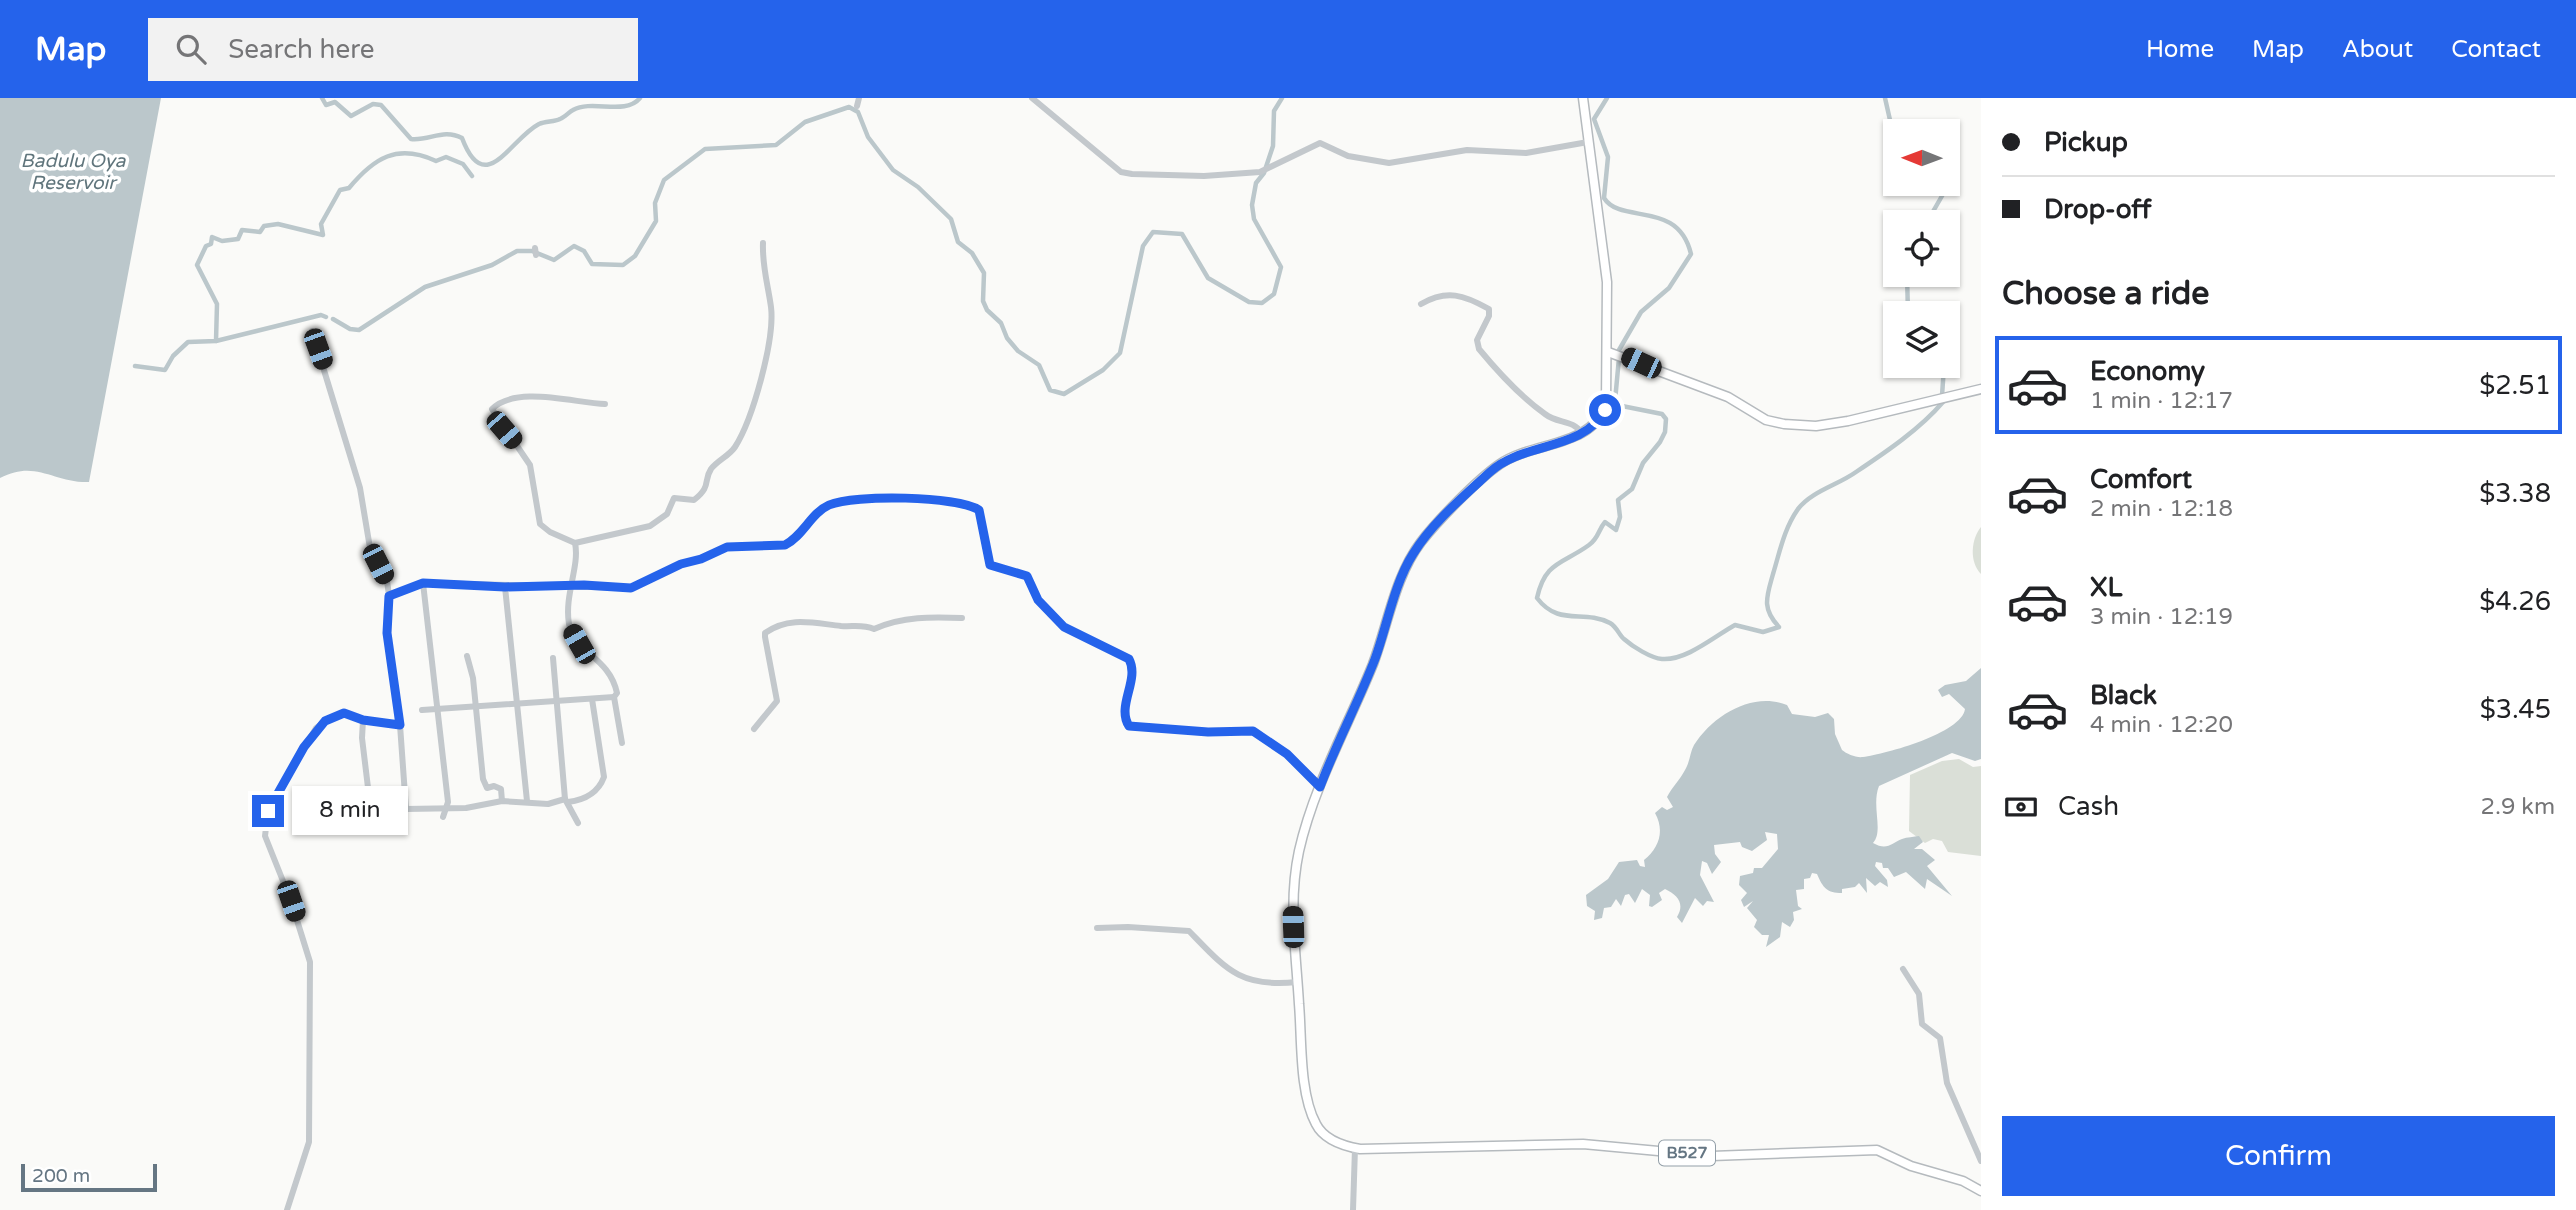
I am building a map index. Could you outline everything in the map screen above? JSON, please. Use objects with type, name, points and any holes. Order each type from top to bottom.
[{"type":"main road","points":[[1582,433],[1598,421],[1606,404],[1608,352],[1606,270],[1583,98]]},
{"type":"main road","points":[[1608,352],[1728,397],[1766,420],[1784,424],[1816,426],[1848,421],[1981,388]]},
{"type":"main road","name":"B527","points":[[1582,433],[1517,454],[1498,465],[1422,541],[1409,561],[1374,661],[1304,831],[1294,881],[1293,920],[1297,982],[1305,1078],[1312,1116],[1322,1132],[1337,1142],[1355,1148],[1583,1144],[1712,1156],[1877,1150],[1911,1166],[1963,1181],[1981,1191]]},
{"type":"street","points":[[857,106],[859,98]]},
{"type":"street","points":[[1031,98],[1121,172],[1204,176],[1264,171],[1320,143],[1348,156],[1389,163],[1467,150],[1526,153],[1588,142]]},
{"type":"street","points":[[605,404],[555,397],[531,398],[499,402],[492,409],[530,466],[536,484],[536,513],[540,524],[550,533],[575,543],[650,526],[667,514],[674,498],[694,500],[706,489],[710,470],[735,447],[749,418],[768,347],[771,308],[763,272],[763,243]]},
{"type":"street","points":[[1421,304],[1445,294],[1456,293],[1489,309],[1489,316],[1476,342],[1479,349],[1529,402],[1549,417],[1573,424],[1582,433]]},
{"type":"street","points":[[312,331],[360,488],[370,548],[387,581],[387,633],[400,725],[405,809],[527,801],[548,804],[591,794],[600,787],[604,777],[592,699]]},
{"type":"street","points":[[389,596],[423,583],[631,588],[681,564],[701,559],[727,547],[785,545],[801,534],[822,509],[841,501],[884,497],[967,503],[979,510],[984,523],[990,565],[1027,576],[1038,600],[1064,627],[1129,659],[1133,666],[1125,712],[1129,726],[1208,732],[1253,731],[1287,754],[1320,787]]},
{"type":"street","points":[[575,543],[577,552],[567,596],[569,626],[579,644],[609,670],[617,693],[614,697],[622,743]]},
{"type":"street","points":[[423,583],[447,808],[443,817]]},
{"type":"street","points":[[505,587],[527,801]]},
{"type":"street","points":[[754,729],[777,701],[765,637],[765,633],[774,626],[787,622],[825,621],[840,626],[863,624],[874,629],[891,621],[924,617],[962,618]]},
{"type":"street","points":[[467,656],[473,678],[474,708],[485,785],[501,789],[502,802]]},
{"type":"street","points":[[553,658],[567,801],[578,823]]},
{"type":"street","points":[[422,710],[614,697]]},
{"type":"street","points":[[287,1210],[309,1142],[310,962],[291,901],[267,845],[268,811],[316,728],[325,721],[344,713],[363,720],[400,725]]},
{"type":"street","points":[[363,720],[362,738],[373,829]]},
{"type":"street","points":[[1097,928],[1189,931],[1220,964],[1233,973],[1261,984],[1297,982]]},
{"type":"street","points":[[1903,969],[1919,994],[1922,1024],[1940,1038],[1947,1083],[1981,1161]]},
{"type":"street","points":[[1353,1210],[1355,1148]]},
{"type":"shaded area","points":[[1981,527],[1981,574],[1977,569],[1973,551],[1975,538]]},
{"type":"shaded area","points":[[1959,759],[1973,767],[1981,766],[1981,856],[1948,852],[1942,841],[1933,839],[1925,843],[1909,831],[1910,775],[1942,761]]},
{"type":"water","name":"Badulu Oya Reservoir","points":[[0,98],[161,98],[89,482],[34,471],[13,473],[0,478]]},
{"type":"water","points":[[1981,668],[1981,759],[1975,761],[1952,753],[1879,786],[1877,794],[1877,832],[1873,843],[1889,846],[1904,838],[1919,836],[1923,842],[1914,849],[1922,849],[1935,860],[1927,866],[1952,896],[1927,879],[1925,889],[1906,872],[1894,877],[1888,868],[1883,868],[1882,863],[1876,862],[1875,866],[1887,880],[1888,887],[1880,882],[1875,886],[1866,878],[1867,893],[1859,883],[1855,887],[1842,889],[1842,893],[1829,891],[1817,874],[1812,873],[1810,878],[1804,879],[1804,889],[1796,890],[1798,906],[1802,909],[1793,912],[1794,920],[1790,927],[1782,922],[1780,937],[1766,947],[1769,935],[1762,935],[1754,927],[1757,920],[1747,908],[1753,901],[1744,907],[1741,900],[1747,893],[1739,885],[1740,876],[1753,873],[1754,868],[1762,868],[1778,849],[1777,834],[1765,832],[1767,840],[1752,851],[1742,847],[1740,842],[1714,845],[1715,854],[1721,862],[1712,874],[1707,863],[1702,861],[1700,875],[1714,902],[1707,901],[1703,906],[1695,898],[1682,923],[1677,917],[1679,900],[1665,889],[1659,893],[1662,900],[1652,907],[1649,906],[1650,895],[1642,889],[1635,903],[1629,894],[1625,895],[1621,906],[1616,899],[1611,907],[1604,908],[1602,918],[1594,920],[1595,911],[1587,906],[1586,895],[1608,879],[1619,862],[1637,860],[1640,866],[1645,867],[1644,860],[1659,839],[1660,826],[1655,813],[1662,807],[1667,810],[1673,807],[1667,797],[1687,767],[1694,745],[1723,715],[1735,708],[1761,701],[1787,705],[1792,714],[1815,717],[1828,713],[1834,719],[1835,734],[1842,750],[1857,757],[1874,755],[1922,741],[1961,718],[1965,709],[1949,694],[1942,697],[1938,690],[1945,685],[1966,681]]},
{"type":"waterway","points":[[322,98],[326,105],[335,102],[351,116],[373,104],[381,105],[411,139],[455,135],[462,138],[471,156],[480,164],[489,164],[498,159],[539,124],[558,120],[581,107],[626,106],[640,98]]},
{"type":"waterway","points":[[333,319],[350,329],[359,330],[425,287],[492,265],[517,251],[532,251],[554,260],[574,246],[584,251],[592,264],[623,265],[635,256],[656,221],[655,203],[664,180],[705,149],[776,145],[805,122],[849,107],[858,112],[868,137],[893,170],[918,187],[951,219],[958,242],[972,253],[984,273],[983,301],[987,310],[1001,323],[1007,338],[1018,351],[1039,365],[1050,390],[1064,394],[1103,370],[1120,353],[1143,246],[1153,232],[1182,234],[1208,278],[1249,302],[1262,303],[1274,294],[1281,267],[1254,219],[1252,205],[1256,183],[1264,173],[1273,146],[1274,111],[1282,98]]},
{"type":"waterway","points":[[1607,98],[1594,119],[1608,157],[1604,198],[1612,206],[1662,219],[1674,226],[1684,237],[1691,254],[1669,288],[1641,312],[1619,350]]},
{"type":"waterway","points":[[1885,98],[1890,119]]},
{"type":"waterway","points":[[216,341],[217,304],[197,265],[206,246],[211,244],[212,237],[222,241],[238,239],[242,230],[260,232],[264,226],[278,224],[323,235],[321,224],[340,190],[349,188],[358,177],[387,156],[409,153],[436,161],[446,157],[463,164],[472,176]]},
{"type":"waterway","points":[[1934,210],[1942,196]]},
{"type":"waterway","points":[[1907,287],[1908,301]]},
{"type":"waterway","points":[[135,366],[165,370],[173,356],[188,342],[216,341],[321,315],[326,317]]},
{"type":"waterway","points":[[1619,358],[1615,401],[1622,406],[1662,414],[1666,419],[1665,432],[1643,463],[1632,489],[1618,500],[1620,517],[1616,530],[1605,522],[1592,542],[1550,570],[1540,586],[1537,598],[1554,612],[1610,623],[1632,645],[1662,659],[1671,659],[1690,652],[1735,625],[1763,632],[1779,627],[1770,614],[1768,595],[1783,540],[1798,509],[1810,497],[1849,477],[1891,448],[1924,422],[1943,402]]},
{"type":"waterway","points":[[1942,396],[1943,378]]},
{"type":"route","points":[[268,811],[316,728],[325,721],[344,713],[353,714],[363,720],[400,725],[387,633],[389,596],[423,583],[631,588],[716,550],[737,545],[785,545],[801,534],[822,509],[829,505],[841,501],[884,497],[967,503],[979,510],[984,523],[987,559],[990,565],[1027,576],[1035,596],[1064,627],[1129,659],[1133,666],[1125,718],[1129,726],[1208,732],[1253,731],[1287,754],[1320,787],[1374,661],[1409,561],[1422,541],[1498,465],[1517,454],[1588,430],[1605,410]]}]
